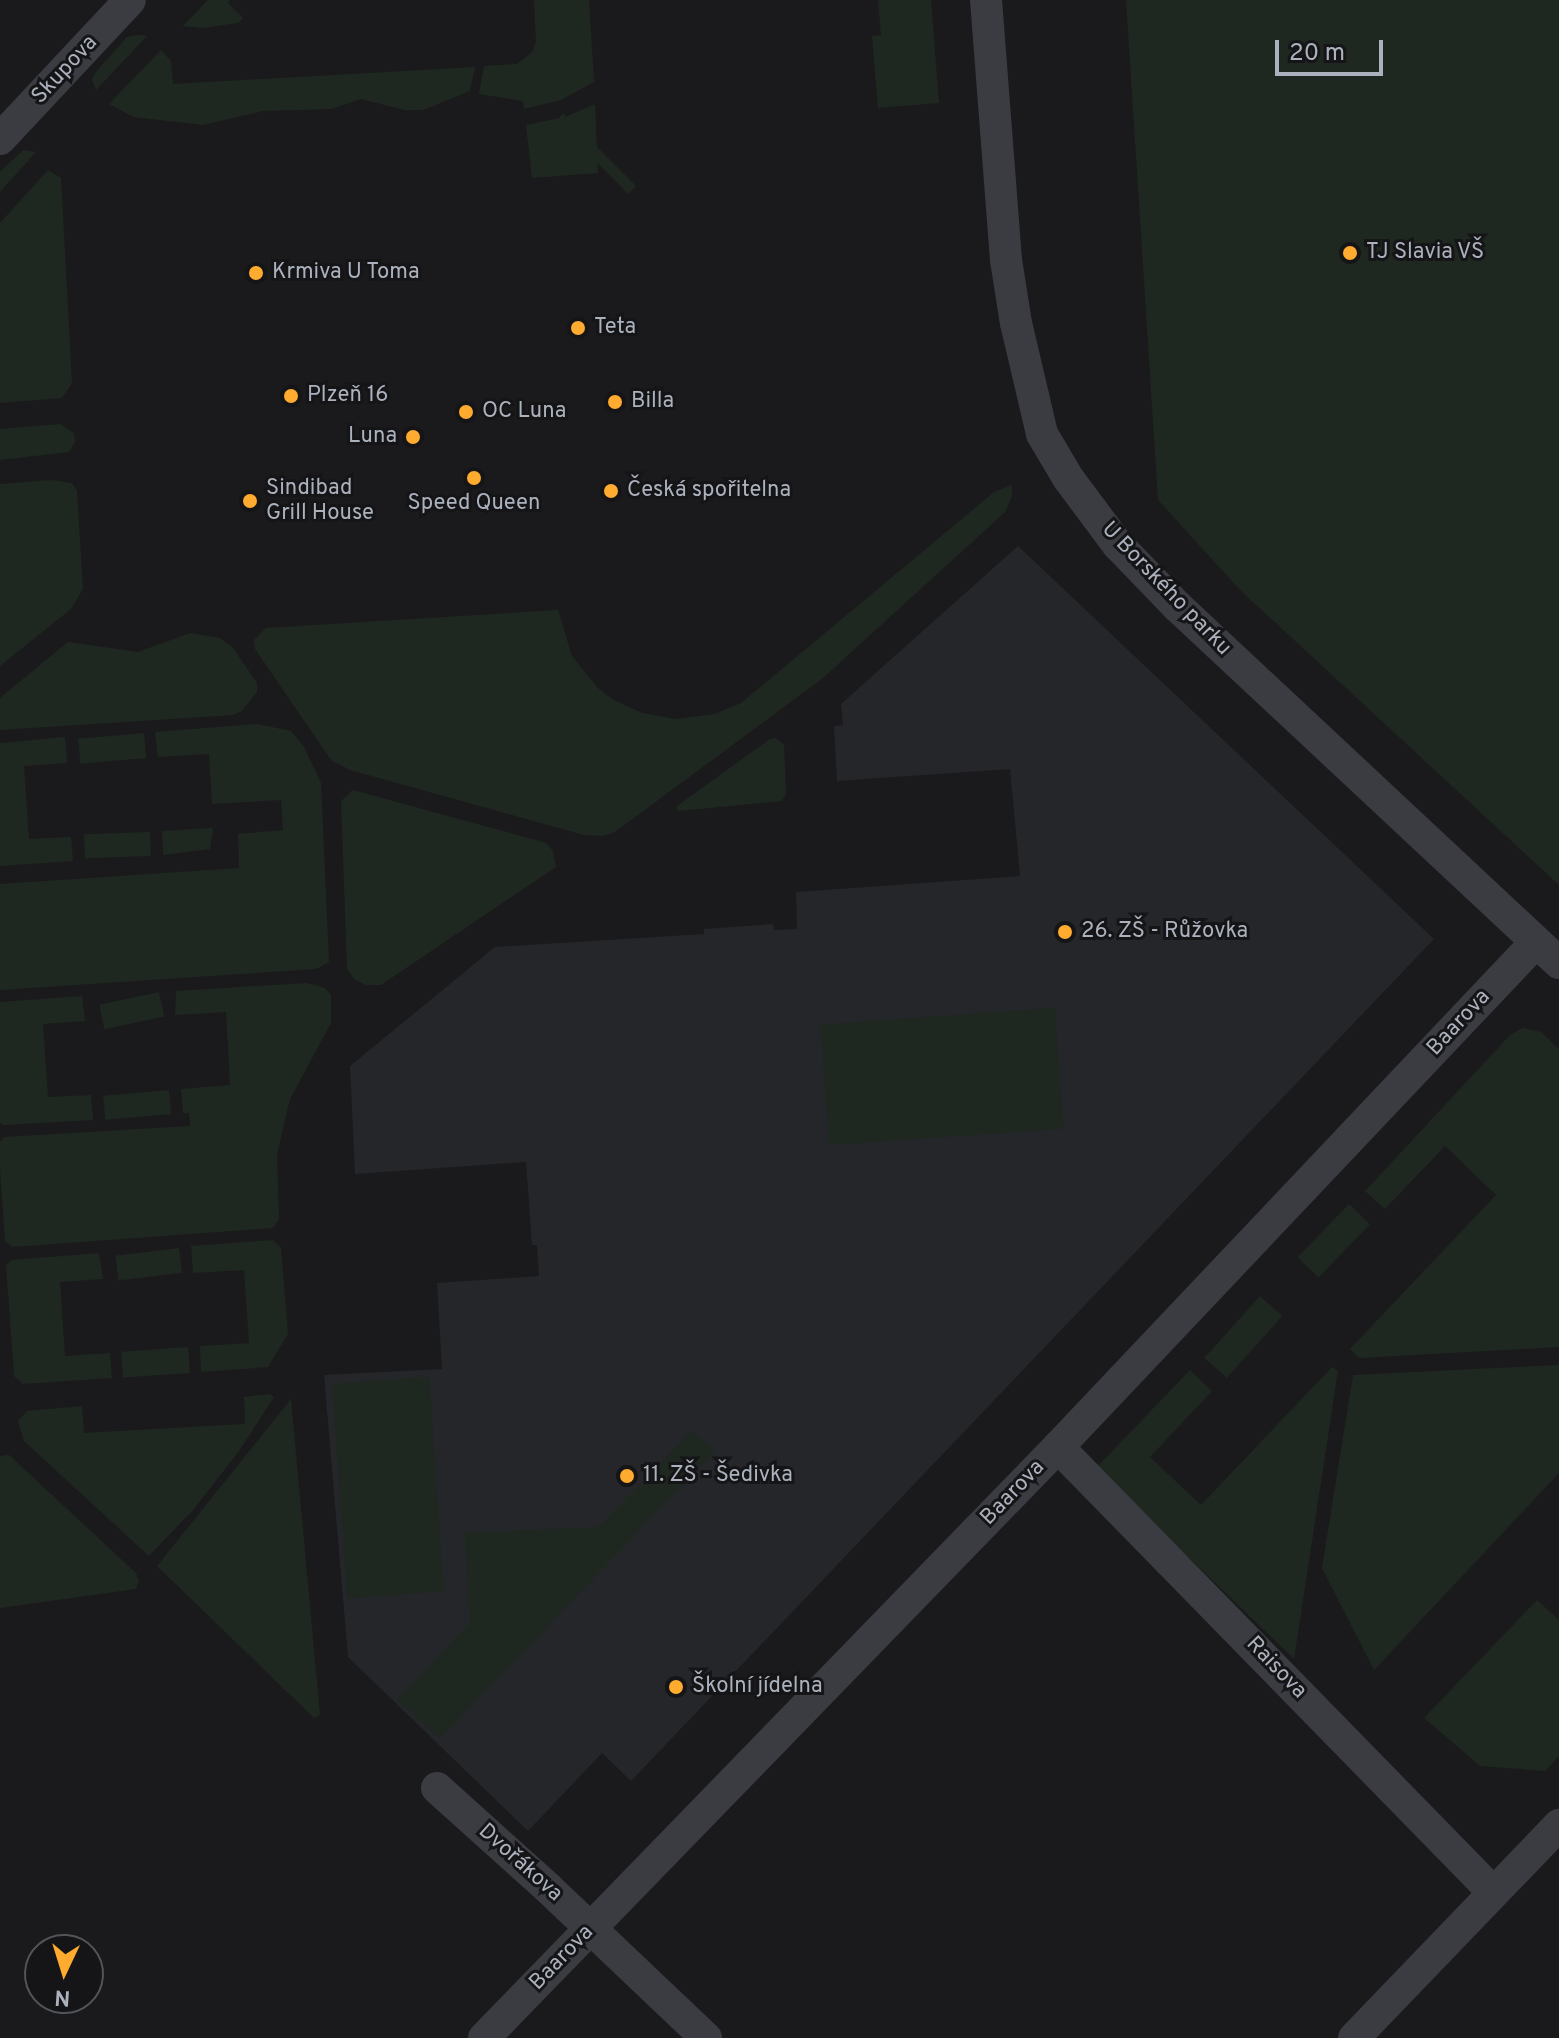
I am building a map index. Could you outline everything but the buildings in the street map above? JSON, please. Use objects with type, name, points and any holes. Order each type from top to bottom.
[{"type":"street","name":"Skupova","points":[[0,139],[130,0]]},
{"type":"street","name":"U Borského parku","points":[[986,0],[1006,260],[1025,366],[1042,434],[1048,445],[1068,478],[1118,545],[1177,606],[1548,953]]},
{"type":"street","name":"Baarova","points":[[484,2038],[1058,1447],[1548,953]]},
{"type":"street","name":"Raisova","points":[[1058,1447],[1492,1891]]},
{"type":"street","name":"Dvořákova","points":[[437,1788],[706,2038]]},
{"type":"street","points":[[1354,2038],[1492,1891],[1559,1825]]},
{"type":"shaded area","points":[[208,0],[230,0],[228,3],[243,18],[238,23],[203,28],[183,26]]},
{"type":"shaded area","points":[[534,0],[589,0],[594,82],[561,100],[524,109],[523,101],[479,94],[484,66],[517,64],[532,52],[536,42]]},
{"type":"shaded area","points":[[878,0],[931,0],[939,103],[878,108],[872,36],[881,35]]},
{"type":"shaded area","name":"TJ Slavia VŠ","points":[[1126,0],[1559,0],[1559,885],[1241,591],[1158,500]]},
{"type":"shaded area","points":[[147,36],[96,90],[92,80],[95,73],[127,37]]},
{"type":"shaded area","points":[[161,50],[171,61],[173,84],[475,67],[470,91],[423,110],[405,110],[361,99],[331,109],[263,111],[203,125],[134,117],[109,104]]},
{"type":"shaded area","points":[[595,104],[598,173],[532,178],[526,125],[565,117]]},
{"type":"shaded area","points":[[563,113],[636,186],[628,194],[555,121]]},
{"type":"shaded area","points":[[23,150],[36,152],[0,192],[0,172]]},
{"type":"shaded area","points":[[48,170],[61,178],[72,383],[62,398],[0,403],[0,223]]},
{"type":"shaded area","points":[[60,424],[74,433],[75,442],[69,452],[0,460],[0,429]]},
{"type":"shaded area","points":[[51,480],[72,483],[77,491],[83,589],[71,609],[0,666],[0,484]]},
{"type":"shaded area","points":[[1012,485],[1012,496],[1005,512],[823,678],[615,832],[603,836],[584,835],[350,770],[331,760],[255,649],[254,640],[266,628],[558,610],[572,656],[598,688],[612,699],[642,713],[676,719],[715,714],[741,703],[994,492]]},
{"type":"shaded area","points":[[1018,546],[1434,939],[631,1781],[602,1753],[528,1831],[348,1657],[324,1375],[442,1369],[437,1283],[539,1276],[537,1245],[532,1245],[526,1162],[355,1174],[350,1066],[495,947],[704,934],[704,929],[773,924],[774,930],[797,929],[796,892],[1020,876],[1010,769],[837,781],[834,726],[843,725],[841,704]]},
{"type":"shaded area","points":[[190,633],[220,638],[233,648],[257,683],[257,692],[242,711],[233,715],[0,730],[0,698],[68,642],[138,652]]},
{"type":"shaded area","points":[[257,724],[291,731],[304,747],[321,783],[329,962],[316,969],[0,990],[0,884],[239,868],[238,834],[283,830],[281,800],[212,804],[209,754],[158,757],[155,732]]},
{"type":"shaded area","points":[[144,733],[146,758],[80,764],[78,739]]},
{"type":"shaded area","points":[[65,737],[67,763],[24,766],[29,839],[71,837],[73,861],[0,866],[0,743]]},
{"type":"shaded area","points":[[776,738],[784,745],[786,793],[782,801],[678,811],[677,806],[770,739]]},
{"type":"shaded area","points":[[353,790],[546,843],[553,851],[556,867],[381,985],[366,985],[354,979],[347,969],[341,801]]},
{"type":"shaded area","points":[[213,828],[210,849],[163,855],[162,831]]},
{"type":"shaded area","points":[[150,832],[151,856],[85,858],[84,834]]},
{"type":"shaded area","points":[[307,983],[325,988],[331,995],[331,1023],[290,1099],[277,1155],[279,1219],[273,1228],[12,1247],[5,1241],[0,1168],[0,1142],[4,1137],[190,1126],[189,1113],[183,1113],[181,1089],[230,1085],[226,1012],[175,1015],[176,991]]},
{"type":"shaded area","points":[[159,992],[164,1016],[105,1029],[99,1005]]},
{"type":"shaded area","points":[[82,996],[85,1021],[43,1024],[48,1097],[91,1095],[93,1120],[0,1123],[0,1002]]},
{"type":"shaded area","points":[[1055,1008],[1063,1129],[829,1145],[821,1024]]},
{"type":"shaded area","points":[[1523,1028],[1541,1032],[1559,1049],[1559,1347],[1359,1358],[1350,1349],[1496,1195],[1445,1146],[1385,1209],[1365,1191],[1511,1034]]},
{"type":"shaded area","points":[[169,1090],[171,1114],[105,1120],[103,1096]]},
{"type":"shaded area","points":[[1349,1204],[1370,1224],[1318,1277],[1298,1257]]},
{"type":"shaded area","points":[[273,1240],[281,1248],[288,1334],[268,1367],[201,1372],[200,1346],[249,1343],[244,1270],[193,1273],[191,1246]]},
{"type":"shaded area","points":[[179,1248],[182,1273],[119,1281],[115,1256]]},
{"type":"shaded area","points":[[99,1253],[103,1279],[60,1282],[65,1356],[110,1353],[112,1378],[23,1384],[14,1376],[6,1265],[12,1260]]},
{"type":"shaded area","points":[[1260,1296],[1282,1316],[1227,1378],[1204,1358]]},
{"type":"shaded area","points":[[188,1347],[190,1373],[123,1378],[121,1352]]},
{"type":"shaded area","points":[[1559,1365],[1559,1473],[1374,1670],[1322,1568],[1353,1375]]},
{"type":"shaded area","points":[[1332,1367],[1338,1371],[1294,1659],[1096,1468],[1190,1370],[1212,1391],[1150,1457],[1201,1505]]},
{"type":"shaded area","points":[[429,1377],[444,1591],[347,1598],[332,1384]]},
{"type":"shaded area","points":[[270,1394],[274,1397],[239,1451],[193,1510],[149,1556],[24,1441],[18,1421],[27,1411],[82,1406],[84,1433],[245,1424],[244,1397]]},
{"type":"shaded area","points":[[291,1399],[320,1715],[314,1718],[157,1566]]},
{"type":"shaded area","points":[[691,1431],[715,1451],[440,1739],[397,1699],[470,1623],[465,1533],[599,1527]]},
{"type":"shaded area","points":[[9,1455],[136,1573],[139,1581],[136,1589],[0,1608],[0,1456]]},
{"type":"shaded area","points":[[1537,1600],[1559,1620],[1559,1756],[1545,1771],[1480,1766],[1424,1718]]},
{"type":"place","name":"TJ Slavia VŠ","points":[[1350,253]]},
{"type":"place","name":"Krmiva U Toma","points":[[256,273]]},
{"type":"place","name":"Teta","points":[[578,328]]},
{"type":"place","name":"Plzeň 16","points":[[291,396]]},
{"type":"place","name":"Billa","points":[[615,402]]},
{"type":"place","name":"OC Luna","points":[[466,412]]},
{"type":"place","name":"Luna","points":[[413,437]]},
{"type":"place","name":"Speed Queen","points":[[474,478]]},
{"type":"place","name":"Česká spořitelna","points":[[611,491]]},
{"type":"place","name":"Sindibad Grill House","points":[[250,501]]},
{"type":"place","name":"26. ZŠ - Růžovka","points":[[1065,932]]},
{"type":"place","name":"11. ZŠ - Šedivka","points":[[627,1476]]},
{"type":"place","name":"Školní jídelna","points":[[676,1687]]}]
